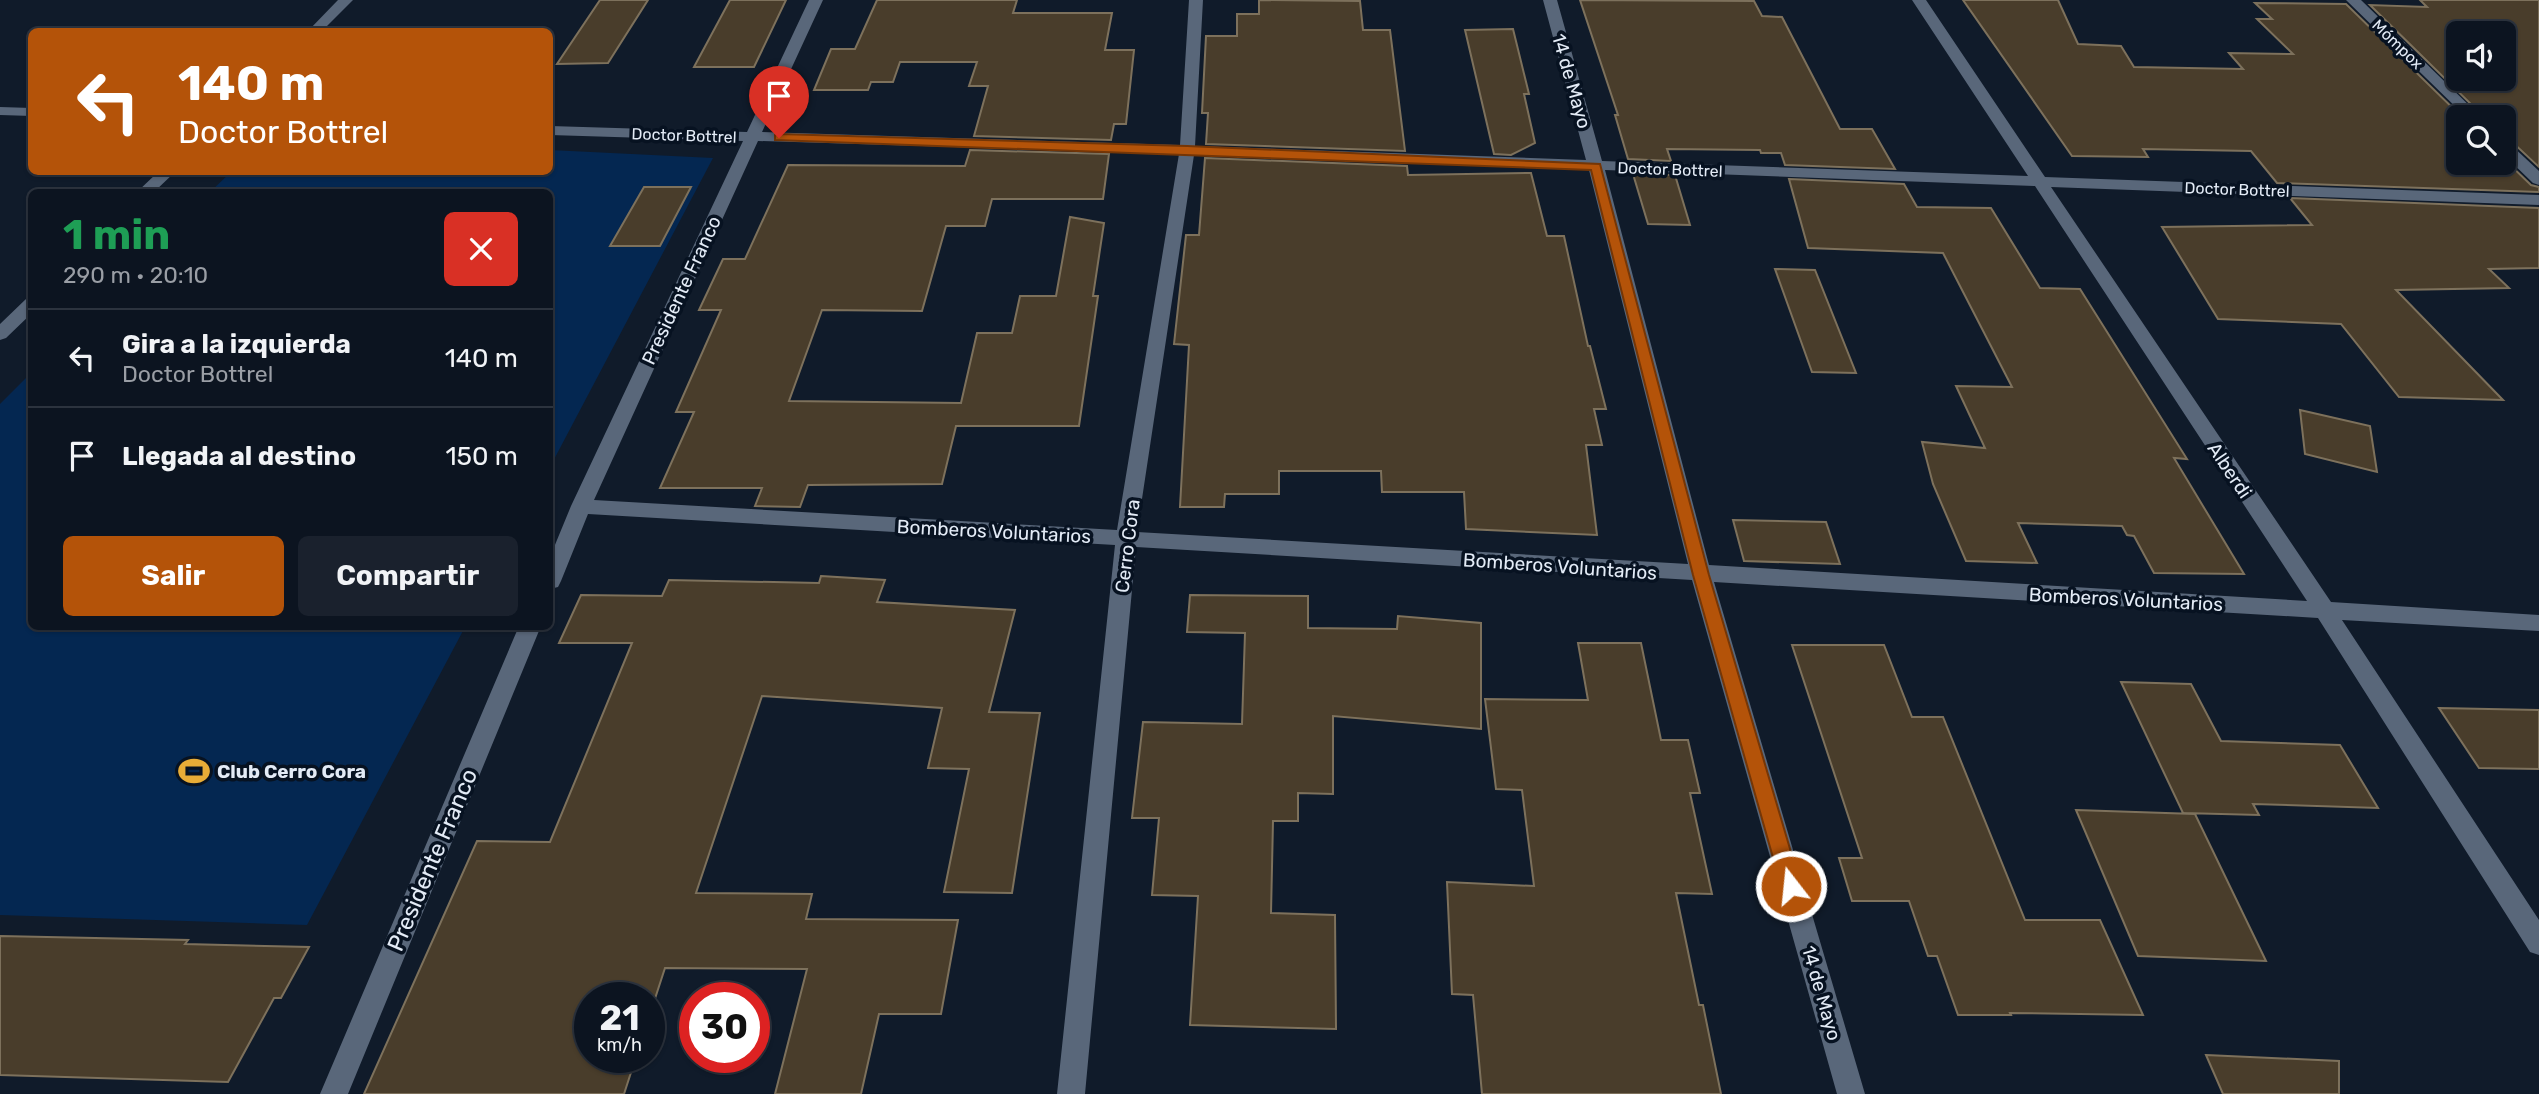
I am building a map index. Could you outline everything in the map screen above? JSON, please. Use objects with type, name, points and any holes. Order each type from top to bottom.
[{"type":"street","points":[[317,28],[346,0]]},
{"type":"street","name":"Presidente Franco","points":[[553,574],[581,506],[816,0]]},
{"type":"street","name":"Cerro Cora","points":[[1071,1094],[1126,538],[1187,150],[1196,0]]},
{"type":"street","name":"14 de Mayo","points":[[1549,0],[1596,167],[1701,575],[1851,1094]]},
{"type":"street","name":"Alberdi","points":[[1919,0],[2325,611],[2539,943]]},
{"type":"street","name":"Mómpox","points":[[2353,0],[2462,105]]},
{"type":"street","points":[[0,111],[28,112]]},
{"type":"street","name":"Doctor Bottrel","points":[[553,130],[1187,150],[2539,200]]},
{"type":"street","points":[[2516,158],[2539,180]]},
{"type":"street","points":[[148,189],[164,175]]},
{"type":"street","points":[[0,334],[28,307]]},
{"type":"street","name":"Bomberos Voluntarios","points":[[581,506],[2539,623]]},
{"type":"street","name":"Presidente Franco","points":[[334,1094],[528,630]]},
{"type":"shaded area","points":[[553,150],[713,158],[553,461],[553,189],[213,189],[228,175],[553,175]]},
{"type":"shaded area","name":"Club Cerro Cora","points":[[28,376],[28,630],[463,630],[307,925],[0,915],[0,404]]},
{"type":"building","points":[[600,0],[648,0],[608,63],[557,64]]},
{"type":"building","points":[[730,0],[786,0],[754,67],[694,67]]},
{"type":"building","points":[[877,0],[1017,0],[1013,13],[1112,13],[1105,50],[1134,50],[1126,124],[1114,124],[1111,140],[974,136],[988,86],[969,86],[977,62],[900,62],[893,82],[871,82],[868,90],[814,90],[831,49],[855,49]]},
{"type":"building","points":[[1259,0],[1360,1],[1363,30],[1390,30],[1405,151],[1206,144],[1208,113],[1202,113],[1206,36],[1237,36],[1237,14],[1259,14]]},
{"type":"building","points":[[1580,0],[1754,1],[1762,16],[1782,17],[1840,129],[1872,129],[1895,169],[1785,165],[1781,153],[1761,153],[1760,150],[1667,149],[1671,161],[1628,159],[1615,115],[1618,115]]},
{"type":"building","points":[[1963,0],[2058,0],[2078,44],[2121,46],[2134,67],[2243,69],[2229,53],[2293,54],[2257,19],[2272,19],[2255,3],[2346,4],[2450,105],[2446,105],[2446,175],[2516,175],[2516,171],[2531,185],[2539,187],[2539,192],[2277,183],[2251,151],[2143,149],[2148,157],[2072,156]]},
{"type":"building","points":[[2420,0],[2539,0],[2539,167],[2516,146],[2516,105],[2472,105],[2458,91],[2516,91],[2516,21],[2446,21],[2446,80],[2370,5],[2427,7]]},
{"type":"building","points":[[1513,29],[1529,94],[1524,94],[1535,143],[1511,155],[1494,154],[1465,30]]},
{"type":"building","points":[[970,150],[1109,154],[1103,199],[992,199],[985,226],[946,226],[922,311],[822,310],[789,401],[961,403],[977,333],[1012,333],[1020,296],[1056,296],[1070,217],[1104,223],[1093,296],[1098,296],[1079,426],[956,426],[942,484],[808,485],[800,507],[755,506],[762,488],[660,488],[694,412],[676,412],[721,310],[699,310],[723,259],[745,259],[788,165],[965,166]]},
{"type":"building","points":[[1205,158],[1407,166],[1408,175],[1531,173],[1547,236],[1564,236],[1588,346],[1606,409],[1594,409],[1602,445],[1586,445],[1597,535],[1466,529],[1464,492],[1382,492],[1381,471],[1279,471],[1279,494],[1225,494],[1224,507],[1180,507],[1189,345],[1174,344],[1186,235],[1199,235]]},
{"type":"building","points":[[1633,174],[1675,175],[1690,225],[1648,224]]},
{"type":"building","points":[[1789,179],[1904,184],[1917,207],[1991,208],[2040,288],[2080,289],[2187,459],[2174,458],[2244,574],[2154,573],[2134,536],[2127,535],[2122,526],[2018,523],[2037,563],[1966,561],[1933,484],[1922,442],[1985,448],[1956,386],[2012,387],[1943,253],[1808,248]]},
{"type":"building","points":[[644,187],[691,187],[660,246],[610,246]]},
{"type":"building","points":[[2290,198],[2539,208],[2539,268],[2489,269],[2509,288],[2396,290],[2503,400],[2399,397],[2341,324],[2218,319],[2162,227],[2312,225]]},
{"type":"building","points":[[1775,269],[1815,270],[1856,373],[1812,372]]},
{"type":"building","points":[[2300,410],[2370,426],[2377,472],[2305,454]]},
{"type":"building","points":[[1733,520],[1826,522],[1840,564],[1744,561]]},
{"type":"building","points":[[821,576],[885,580],[877,602],[1015,610],[989,712],[1040,713],[1012,893],[944,892],[969,769],[928,768],[942,708],[762,696],[696,893],[812,894],[806,919],[958,920],[941,1014],[879,1014],[861,1094],[775,1094],[807,969],[665,968],[660,982],[574,982],[574,1073],[631,1073],[624,1094],[364,1094],[477,841],[550,842],[632,643],[559,643],[581,595],[662,596],[669,580],[819,583]]},
{"type":"building","points":[[1190,595],[1308,596],[1308,628],[1397,629],[1398,616],[1481,623],[1481,729],[1333,716],[1333,794],[1298,793],[1298,821],[1273,821],[1271,913],[1335,915],[1336,1029],[1190,1025],[1198,896],[1152,895],[1159,818],[1132,818],[1143,722],[1242,724],[1245,633],[1187,632]]},
{"type":"building","points":[[1578,643],[1641,643],[1661,740],[1688,740],[1700,793],[1690,793],[1712,894],[1676,893],[1721,1094],[1482,1094],[1473,995],[1452,994],[1447,882],[1534,886],[1522,790],[1496,789],[1485,699],[1588,700]]},
{"type":"building","points":[[1792,645],[1884,645],[1912,717],[1943,717],[2025,920],[2100,920],[2143,1015],[1958,1015],[1937,956],[1928,956],[1909,901],[1852,901],[1839,858],[1862,858]]},
{"type":"building","points":[[2121,682],[2191,684],[2221,741],[2340,745],[2378,808],[2253,804],[2259,815],[2183,813]]},
{"type":"building","points":[[2439,708],[2539,710],[2539,769],[2479,768]]},
{"type":"building","points":[[2076,810],[2195,814],[2266,961],[2138,956]]},
{"type":"building","points":[[0,936],[188,940],[185,944],[309,947],[281,998],[274,998],[228,1082],[0,1075]]},
{"type":"building","points":[[2206,1055],[2339,1061],[2339,1094],[2223,1094]]},
{"type":"place","name":"Club Cerro Cora","points":[[194,771]]},
{"type":"route","points":[[779,138],[1187,150],[1596,167],[1701,575],[1791,886]]}]
